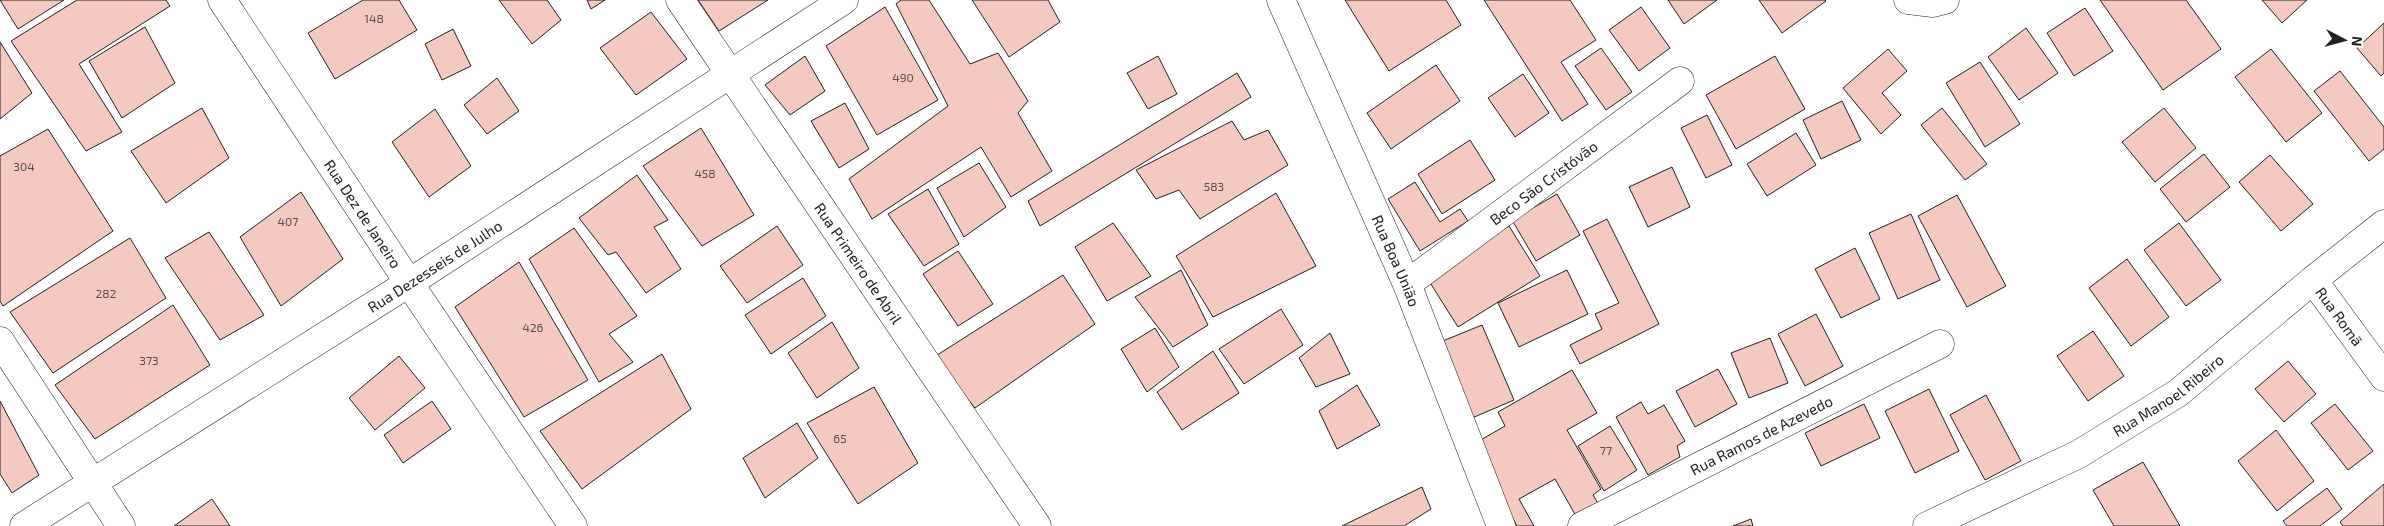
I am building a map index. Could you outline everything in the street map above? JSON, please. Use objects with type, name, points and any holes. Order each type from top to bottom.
[{"type":"street","name":"Rua Dez de Janeiro","points":[[222,0],[409,283],[573,526]]},
{"type":"street","name":"Rua Primeiro de Abril","points":[[680,0],[1037,526]]},
{"type":"street","name":"Rua Dezesseis de Julho","points":[[24,526],[409,283],[844,0]]},
{"type":"street","name":"Rua Boa União","points":[[1281,0],[1407,284],[1501,526]]},
{"type":"street","points":[[1908,0],[1933,3],[1945,0]]},
{"type":"street","name":"Beco São Cristóvão","points":[[1407,284],[1680,81]]},
{"type":"street","name":"Rua Manoel Ribeiro","points":[[1927,526],[2079,454],[2178,393],[2313,280],[2384,224]]},
{"type":"street","name":"Rua Romã","points":[[2313,280],[2384,377]]},
{"type":"street","points":[[0,341],[122,526]]},
{"type":"street","name":"Rua Ramos de Azevedo","points":[[1582,526],[1940,344]]},
{"type":"building","points":[[0,0],[64,0],[18,29]]},
{"type":"building","points":[[77,0],[166,0],[170,6],[79,64],[122,132],[86,151],[11,41]]},
{"type":"building","points":[[363,0],[399,0],[417,30],[335,79],[308,33]]},
{"type":"building","points":[[499,0],[547,0],[561,20],[532,44]]},
{"type":"building","points":[[587,0],[605,0],[591,9]]},
{"type":"building","points":[[698,0],[768,0],[719,31]]},
{"type":"building","points":[[901,0],[929,0],[970,64],[998,53],[1028,101],[1018,113],[1052,171],[1011,197],[981,147],[872,219],[849,179],[948,106],[896,4]]},
{"type":"building","points":[[972,0],[1048,0],[1060,22],[1009,57]]},
{"type":"building","points":[[1345,0],[1446,0],[1461,25],[1389,71]]},
{"type":"building","points":[[1484,0],[1570,0],[1596,40],[1561,62],[1588,104],[1562,121]]},
{"type":"building","points":[[1668,0],[1717,0],[1684,24]]},
{"type":"building","points":[[1759,0],[1825,0],[1826,1],[1782,33]]},
{"type":"building","points":[[2100,0],[2186,0],[2221,49],[2163,90]]},
{"type":"building","points":[[2262,0],[2307,0],[2282,23]]},
{"type":"building","points":[[885,7],[938,100],[877,135],[826,46]]},
{"type":"building","points":[[1641,7],[1670,48],[1639,71],[1609,30]]},
{"type":"building","points":[[2085,8],[2113,51],[2074,76],[2047,33]]},
{"type":"building","points":[[651,12],[687,59],[636,95],[600,48]]},
{"type":"building","points":[[2384,23],[2384,73],[2381,76],[2357,48]]},
{"type":"building","points":[[145,27],[175,83],[122,118],[89,61]]},
{"type":"building","points":[[2026,28],[2058,73],[2019,100],[1988,57]]},
{"type":"building","points":[[453,29],[471,66],[442,80],[425,44]]},
{"type":"building","points":[[0,42],[32,93],[0,119]]},
{"type":"building","points":[[1601,48],[1632,92],[1606,110],[1575,66]]},
{"type":"building","points":[[1888,49],[1907,71],[1882,93],[1901,115],[1881,134],[1843,88]]},
{"type":"building","points":[[2271,49],[2322,113],[2286,142],[2235,77]]},
{"type":"building","points":[[805,56],[825,91],[790,115],[765,85]]},
{"type":"building","points":[[1158,56],[1177,94],[1148,109],[1127,73]]},
{"type":"building","points":[[1775,56],[1805,109],[1736,149],[1706,95]]},
{"type":"building","points":[[1980,62],[2020,124],[1985,147],[1946,83]]},
{"type":"building","points":[[1436,65],[1460,101],[1391,149],[1367,113]]},
{"type":"building","points":[[2340,71],[2384,127],[2384,149],[2369,161],[2314,91]]},
{"type":"building","points":[[1237,73],[1251,97],[1040,226],[1028,201]]},
{"type":"building","points":[[1523,74],[1549,113],[1515,137],[1488,98]]},
{"type":"building","points":[[497,78],[519,111],[487,134],[464,105]]},
{"type":"building","points":[[1842,101],[1861,140],[1821,159],[1803,120]]},
{"type":"building","points":[[845,103],[869,149],[839,168],[811,121]]},
{"type":"building","points":[[202,108],[229,158],[166,203],[131,151]]},
{"type":"building","points":[[1942,108],[1987,164],[1965,180],[1921,125]]},
{"type":"building","points":[[2164,108],[2196,148],[2155,182],[2122,142]]},
{"type":"building","points":[[435,109],[471,166],[429,197],[392,142]]},
{"type":"building","points":[[1707,115],[1732,165],[1706,178],[1681,128]]},
{"type":"building","points":[[1232,121],[1244,140],[1268,130],[1288,165],[1200,219],[1179,190],[1156,199],[1136,170]]},
{"type":"building","points":[[701,128],[754,215],[702,246],[643,166]]},
{"type":"building","points":[[48,129],[113,231],[3,306],[0,301],[0,156]]},
{"type":"building","points":[[1796,133],[1816,165],[1767,196],[1747,164]]},
{"type":"building","points":[[1470,140],[1495,180],[1442,214],[1418,174]]},
{"type":"building","points":[[2204,154],[2230,187],[2186,222],[2160,189]]},
{"type":"building","points":[[2270,155],[2313,204],[2281,231],[2239,182]]},
{"type":"building","points":[[979,163],[1006,207],[964,237],[937,188]]},
{"type":"building","points":[[1672,167],[1690,207],[1648,227],[1629,187]]},
{"type":"building","points":[[637,175],[668,220],[654,227],[681,269],[646,293],[616,252],[608,255],[579,218]]},
{"type":"building","points":[[1415,182],[1440,222],[1460,209],[1468,221],[1420,251],[1388,199]]},
{"type":"building","points":[[928,189],[959,244],[924,266],[888,214]]},
{"type":"building","points":[[301,192],[343,259],[281,306],[240,237]]},
{"type":"building","points":[[1276,193],[1316,266],[1213,317],[1176,256]]},
{"type":"building","points":[[1557,194],[1580,235],[1536,261],[1512,220]]},
{"type":"building","points":[[1957,195],[2006,286],[1967,307],[1918,216]]},
{"type":"building","points":[[1911,214],[1940,280],[1898,299],[1869,233]]},
{"type":"building","points":[[1607,219],[1659,324],[1580,364],[1570,345],[1602,329],[1595,314],[1619,303],[1583,231]]},
{"type":"building","points":[[1113,223],[1151,276],[1107,301],[1075,247]]},
{"type":"building","points":[[2179,223],[2221,280],[2186,306],[2144,250]]},
{"type":"building","points":[[777,226],[803,265],[747,303],[720,266]]},
{"type":"building","points":[[1509,226],[1540,276],[1458,327],[1427,278]]},
{"type":"building","points":[[574,228],[637,316],[609,334],[633,362],[599,382],[529,259]]},
{"type":"building","points":[[209,232],[264,315],[220,340],[165,258]]},
{"type":"building","points":[[130,238],[166,298],[53,373],[10,312]]},
{"type":"building","points":[[1855,248],[1880,299],[1841,318],[1815,269]]},
{"type":"building","points":[[958,251],[993,304],[958,326],[923,274]]},
{"type":"building","points":[[2127,259],[2169,317],[2131,346],[2089,288]]},
{"type":"building","points":[[519,262],[588,380],[524,417],[455,307]]},
{"type":"building","points":[[1181,270],[1208,325],[1173,347],[1135,297]]},
{"type":"building","points":[[1567,270],[1588,314],[1519,347],[1498,303]]},
{"type":"building","points":[[1063,275],[1095,324],[975,408],[934,357]]},
{"type":"building","points":[[803,278],[826,316],[771,354],[745,315]]},
{"type":"building","points":[[173,305],[210,365],[95,439],[55,385]]},
{"type":"building","points":[[1281,309],[1303,345],[1244,384],[1219,349]]},
{"type":"building","points":[[1816,314],[1843,366],[1805,386],[1778,334]]},
{"type":"building","points":[[832,322],[859,368],[817,398],[788,353]]},
{"type":"building","points":[[1482,325],[1514,400],[1465,421],[1433,345]]},
{"type":"building","points":[[1155,328],[1179,367],[1147,392],[1121,349]]},
{"type":"building","points":[[2093,331],[2124,376],[2088,401],[2057,356]]},
{"type":"building","points":[[1330,333],[1350,374],[1316,387],[1299,358]]},
{"type":"building","points":[[1770,338],[1788,383],[1749,398],[1731,353]]},
{"type":"building","points":[[1213,351],[1239,393],[1182,430],[1157,392]]},
{"type":"building","points":[[662,354],[691,409],[582,489],[540,431]]},
{"type":"building","points":[[399,356],[425,388],[375,430],[349,398]]},
{"type":"building","points":[[2288,361],[2316,394],[2284,422],[2255,389]]},
{"type":"building","points":[[1718,369],[1737,404],[1695,427],[1676,391]]},
{"type":"building","points":[[1572,370],[1597,413],[1567,430],[1601,489],[1593,495],[1599,505],[1577,518],[1555,479],[1519,499],[1534,526],[1517,526],[1472,445],[1505,426],[1498,412]]},
{"type":"building","points":[[1357,385],[1380,425],[1337,449],[1319,411]]},
{"type":"building","points":[[874,387],[918,463],[858,504],[807,423]]},
{"type":"building","points":[[1929,389],[1959,451],[1915,473],[1885,411]]},
{"type":"building","points":[[1986,395],[2021,461],[1985,480],[1950,415]]},
{"type":"building","points":[[0,401],[39,475],[12,493],[0,474]]},
{"type":"building","points":[[432,401],[451,429],[403,463],[384,435]]},
{"type":"building","points":[[1641,402],[1648,414],[1664,405],[1685,441],[1677,446],[1680,457],[1648,475],[1616,417]]},
{"type":"building","points":[[1864,404],[1880,438],[1821,466],[1805,433]]},
{"type":"building","points":[[2335,404],[2373,451],[2348,470],[2311,423]]},
{"type":"building","points":[[797,423],[818,458],[765,498],[743,458]]},
{"type":"building","points":[[1610,426],[1637,470],[1604,491],[1578,446]]},
{"type":"building","points":[[2276,430],[2314,481],[2277,511],[2238,461]]},
{"type":"building","points":[[2143,462],[2180,526],[2114,526],[2093,490]]},
{"type":"building","points":[[2384,484],[2384,526],[2343,526],[2340,522]]},
{"type":"building","points":[[1422,487],[1431,509],[1404,526],[1342,526]]},
{"type":"building","points":[[2327,488],[2342,509],[2320,526],[2287,526],[2283,521]]},
{"type":"building","points":[[212,499],[230,526],[174,526]]},
{"type":"building","points":[[1751,519],[1753,526],[1733,526]]}]
